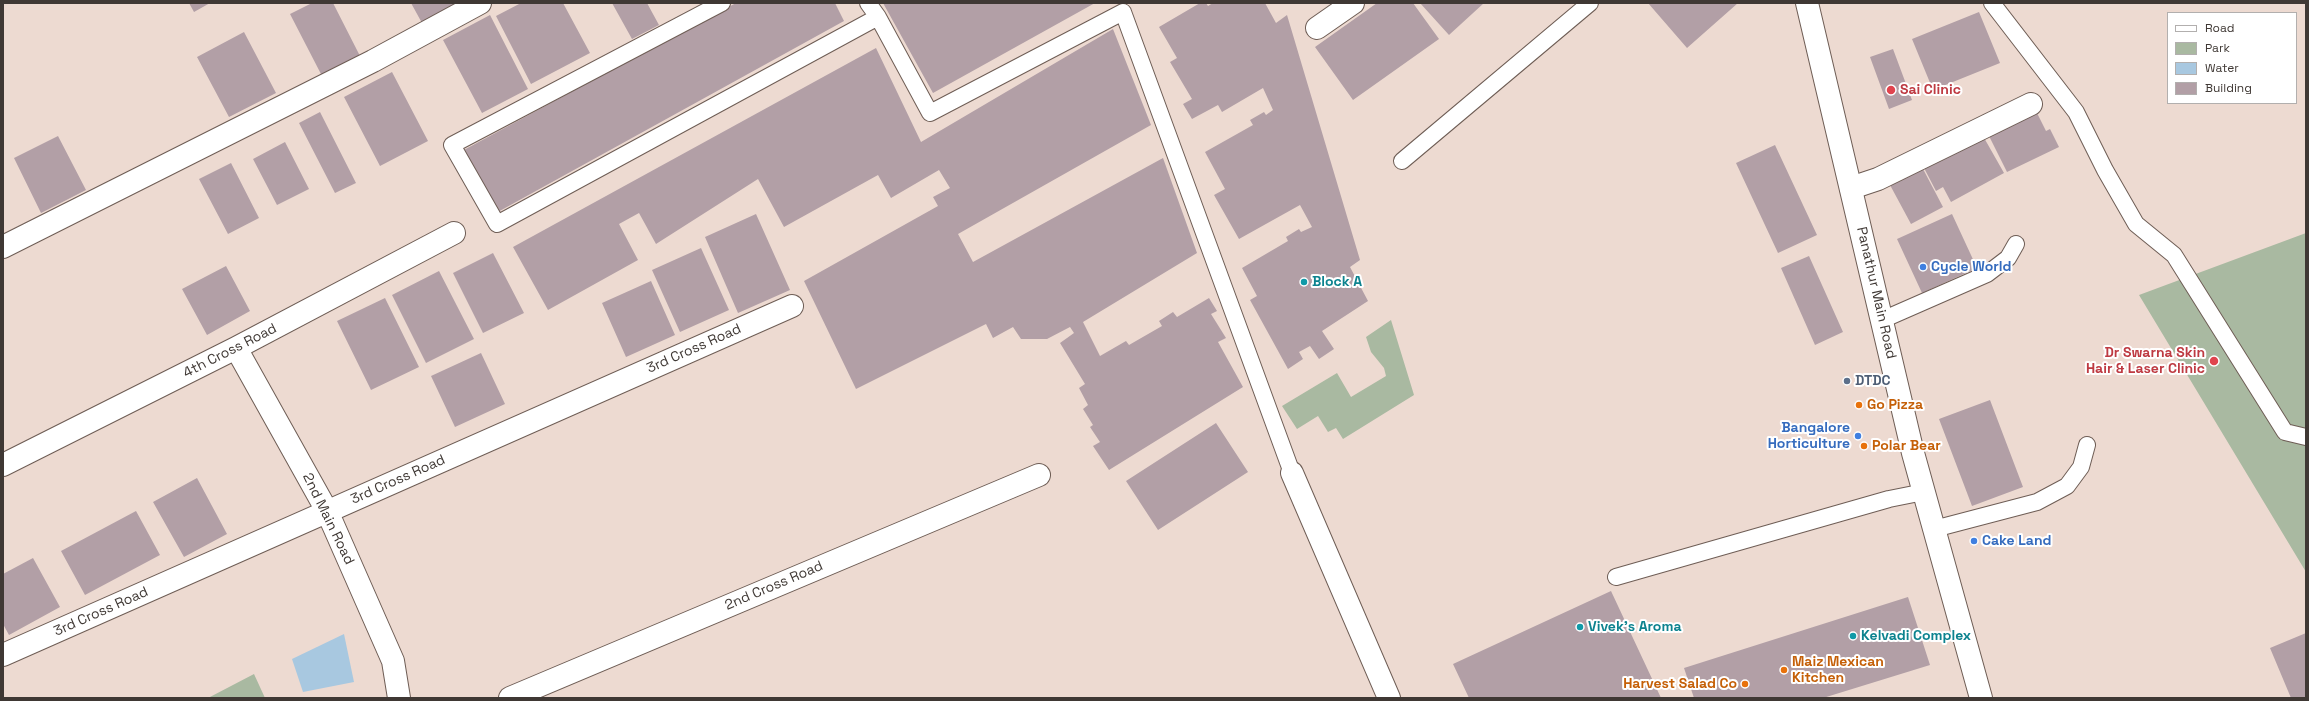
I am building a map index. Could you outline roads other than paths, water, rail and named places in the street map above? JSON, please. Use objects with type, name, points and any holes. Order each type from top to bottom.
[{"type":"street","points":[[3,247],[373,61],[480,3]]},
{"type":"street","points":[[1317,28],[1353,3]]},
{"type":"street","name":"Panathur Main Road","points":[[1807,3],[1924,492],[1981,698]]},
{"type":"street","points":[[1851,188],[1878,180],[2031,104]]},
{"type":"street","name":"4th Cross Road","points":[[3,465],[236,348],[454,233]]},
{"type":"street","name":"3rd Cross Road","points":[[3,655],[792,306]]},
{"type":"street","name":"2nd Main Road","points":[[236,348],[327,511],[393,661],[399,698]]},
{"type":"street","points":[[1292,473],[1389,698]]},
{"type":"street","name":"2nd Cross Road","points":[[510,698],[1039,475]]},
{"type":"lane","points":[[722,3],[452,145],[497,224],[878,17]]},
{"type":"lane","points":[[868,3],[878,17],[930,113],[1123,12],[1292,473]]},
{"type":"lane","points":[[1402,161],[1590,3]]},
{"type":"lane","points":[[1992,3],[2076,112],[2105,170],[2136,224],[2174,255],[2285,432],[2306,437]]},
{"type":"lane","points":[[1882,320],[1987,274],[2008,258],[2016,244]]},
{"type":"lane","points":[[1934,529],[2037,502],[2067,486],[2081,466],[2087,445]]},
{"type":"lane","points":[[1616,577],[1889,499],[1924,492]]},
{"type":"water","points":[[344,634],[354,682],[303,692],[292,659]]},
{"type":"place","name":"Sai Clinic","points":[[1891,90]]},
{"type":"place","name":"Cycle World","points":[[1923,267]]},
{"type":"place","name":"Block A","points":[[1304,282]]},
{"type":"place","name":"Dr Swarna Skin Hair & Laser Clinic","points":[[2214,361]]},
{"type":"place","name":"DTDC","points":[[1847,381]]},
{"type":"place","name":"Go Pizza","points":[[1859,405]]},
{"type":"place","name":"Bangalore Horticulture","points":[[1858,436]]},
{"type":"place","name":"Polar Bear","points":[[1864,446]]},
{"type":"place","name":"Cake Land","points":[[1974,541]]},
{"type":"place","name":"Vivek's Aroma","points":[[1580,627]]},
{"type":"place","name":"Kelvadi Complex","points":[[1853,636]]},
{"type":"place","name":"Maiz Mexican Kitchen","points":[[1784,670]]},
{"type":"place","name":"Harvest Salad Co","points":[[1745,684]]}]
